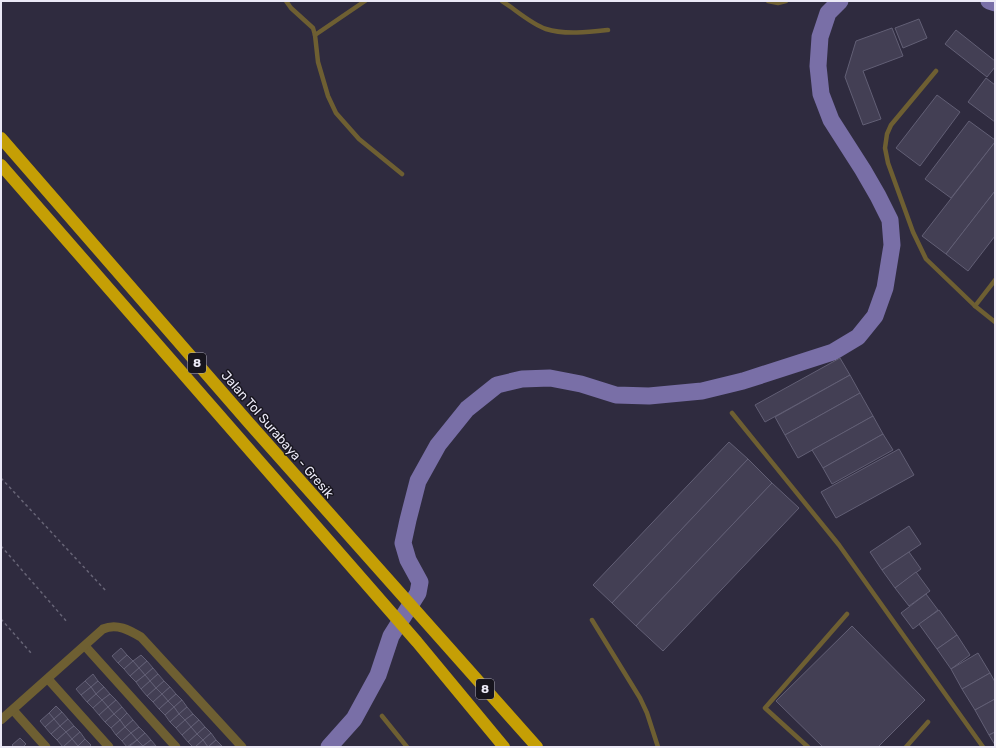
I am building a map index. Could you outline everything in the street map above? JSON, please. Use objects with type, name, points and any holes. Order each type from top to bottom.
[{"type":"highway","name":"Jalan Tol Surabaya - Gresik","points":[[1,138],[394,587],[537,747]]},
{"type":"highway","name":"8","points":[[1,165],[380,599],[504,747]]},
{"type":"highway","points":[[512,718],[542,747]]},
{"type":"street","points":[[1,720],[103,629],[110,626],[128,629],[141,637],[242,747]]},
{"type":"street","points":[[85,646],[176,747]]},
{"type":"street","points":[[48,679],[109,747]]},
{"type":"street","points":[[13,710],[46,747]]},
{"type":"lane","points":[[286,1],[291,8],[310,25],[315,35],[318,62],[328,96],[336,113],[359,139],[402,174]]},
{"type":"lane","points":[[315,35],[365,1]]},
{"type":"lane","points":[[502,1],[546,29],[566,32],[592,32],[608,30]]},
{"type":"lane","points":[[768,1],[778,3],[786,1]]},
{"type":"lane","points":[[936,71],[891,125],[887,134],[885,148],[888,163],[913,232],[926,259],[975,306],[995,322]]},
{"type":"lane","points":[[975,306],[995,280]]},
{"type":"lane","points":[[732,413],[839,545],[983,747]]},
{"type":"lane","points":[[808,747],[765,708],[847,614]]},
{"type":"lane","points":[[592,620],[640,698],[647,713],[658,747]]},
{"type":"lane","points":[[382,716],[407,747]]},
{"type":"lane","points":[[906,747],[928,722]]},
{"type":"path","points":[[1,478],[106,591]]},
{"type":"path","points":[[1,546],[68,623]]},
{"type":"path","points":[[1,618],[32,654]]},
{"type":"building","points":[[919,19],[927,38],[903,48],[895,28]]},
{"type":"building","points":[[892,28],[903,56],[863,71],[881,119],[863,125],[845,77],[856,41]]},
{"type":"building","points":[[956,30],[995,61],[995,67],[987,77],[945,44]]},
{"type":"building","points":[[986,78],[995,85],[995,122],[968,102]]},
{"type":"building","points":[[937,95],[960,112],[920,166],[896,148]]},
{"type":"building","points":[[969,121],[995,140],[995,142],[951,198],[925,179]]},
{"type":"building","points":[[995,142],[995,191],[946,254],[922,236]]},
{"type":"building","points":[[995,191],[995,236],[968,271],[946,254]]},
{"type":"building","points":[[840,358],[850,375],[765,422],[755,405]]},
{"type":"building","points":[[850,375],[860,393],[785,435],[775,417]]},
{"type":"building","points":[[860,393],[873,416],[798,458],[785,435]]},
{"type":"building","points":[[873,416],[883,434],[823,468],[812,450]]},
{"type":"building","points":[[883,434],[893,450],[832,484],[823,468]]},
{"type":"building","points":[[729,442],[748,459],[612,603],[593,585]]},
{"type":"building","points":[[899,449],[914,475],[836,518],[821,492]]},
{"type":"building","points":[[748,459],[772,483],[636,626],[612,603]]},
{"type":"building","points":[[772,483],[799,508],[663,651],[636,626]]},
{"type":"building","points":[[909,526],[921,544],[882,570],[870,552]]},
{"type":"building","points":[[909,552],[921,569],[895,588],[882,570]]},
{"type":"building","points":[[916,572],[930,591],[909,606],[895,588]]},
{"type":"building","points":[[926,594],[938,610],[913,629],[901,613]]},
{"type":"building","points":[[939,610],[957,635],[937,649],[919,624]]},
{"type":"building","points":[[852,626],[925,700],[878,747],[823,747],[776,701]]},
{"type":"building","points":[[957,635],[970,655],[951,669],[937,649]]},
{"type":"building","points":[[121,648],[127,655],[118,663],[112,656]]},
{"type":"building","points":[[978,653],[990,673],[962,689],[951,669]]},
{"type":"building","points":[[127,655],[133,661],[124,669],[118,663]]},
{"type":"building","points":[[141,655],[147,661],[139,668],[133,661]]},
{"type":"building","points":[[133,661],[139,668],[130,676],[124,669]]},
{"type":"building","points":[[147,661],[153,668],[145,675],[139,668]]},
{"type":"building","points":[[139,668],[145,675],[136,682],[130,676]]},
{"type":"building","points":[[153,668],[158,674],[150,681],[145,675]]},
{"type":"building","points":[[990,673],[995,682],[995,699],[975,710],[962,689]]},
{"type":"building","points":[[93,674],[98,681],[91,687],[85,681]]},
{"type":"building","points":[[158,674],[164,681],[156,688],[150,681]]},
{"type":"building","points":[[145,675],[150,681],[141,689],[136,682]]},
{"type":"building","points":[[85,681],[91,687],[81,695],[76,689]]},
{"type":"building","points":[[98,681],[104,687],[96,694],[91,687]]},
{"type":"building","points":[[150,681],[156,688],[147,696],[141,689]]},
{"type":"building","points":[[164,681],[170,687],[162,694],[156,688]]},
{"type":"building","points":[[91,687],[96,694],[87,702],[81,695]]},
{"type":"building","points":[[104,687],[110,694],[102,700],[96,694]]},
{"type":"building","points":[[170,687],[176,694],[168,701],[162,694]]},
{"type":"building","points":[[156,688],[162,694],[153,702],[147,696]]},
{"type":"building","points":[[96,694],[102,700],[93,708],[87,702]]},
{"type":"building","points":[[110,694],[116,700],[108,707],[102,700]]},
{"type":"building","points":[[162,694],[168,701],[159,709],[153,702]]},
{"type":"building","points":[[176,694],[182,700],[174,707],[168,701]]},
{"type":"building","points":[[995,699],[995,732],[989,735],[975,710]]},
{"type":"building","points":[[102,700],[108,707],[99,715],[93,708]]},
{"type":"building","points":[[116,700],[122,707],[114,714],[108,707]]},
{"type":"building","points":[[182,700],[187,707],[179,714],[174,707]]},
{"type":"building","points":[[168,701],[174,707],[165,715],[159,709]]},
{"type":"building","points":[[56,706],[62,712],[54,719],[49,713]]},
{"type":"building","points":[[108,707],[114,714],[105,722],[99,715]]},
{"type":"building","points":[[122,707],[127,713],[120,720],[114,714]]},
{"type":"building","points":[[174,707],[179,714],[170,722],[165,715]]},
{"type":"building","points":[[187,707],[193,714],[185,720],[179,714]]},
{"type":"building","points":[[62,712],[68,719],[60,726],[54,719]]},
{"type":"building","points":[[49,713],[54,719],[45,727],[40,721]]},
{"type":"building","points":[[127,713],[133,720],[125,727],[120,720]]},
{"type":"building","points":[[114,714],[120,720],[111,728],[105,722]]},
{"type":"building","points":[[179,714],[185,720],[176,728],[170,722]]},
{"type":"building","points":[[193,714],[199,720],[191,727],[185,720]]},
{"type":"building","points":[[54,719],[60,726],[51,734],[45,727]]},
{"type":"building","points":[[68,719],[74,726],[66,732],[60,726]]},
{"type":"building","points":[[120,720],[125,727],[116,735],[111,728]]},
{"type":"building","points":[[133,720],[139,727],[131,733],[125,727]]},
{"type":"building","points":[[185,720],[191,727],[182,735],[176,728]]},
{"type":"building","points":[[199,720],[205,727],[197,734],[191,727]]},
{"type":"building","points":[[60,726],[66,732],[57,740],[51,734]]},
{"type":"building","points":[[74,726],[80,732],[72,739],[66,732]]},
{"type":"building","points":[[125,727],[131,733],[122,741],[116,735]]},
{"type":"building","points":[[139,727],[145,733],[137,740],[131,733]]},
{"type":"building","points":[[191,727],[197,734],[188,742],[182,735]]},
{"type":"building","points":[[205,727],[211,733],[203,740],[197,734]]},
{"type":"building","points":[[66,732],[72,739],[63,747],[57,740]]},
{"type":"building","points":[[80,732],[85,739],[78,746],[72,739]]},
{"type":"building","points":[[995,732],[995,745],[989,735]]},
{"type":"building","points":[[131,733],[137,740],[127,747],[122,741]]},
{"type":"building","points":[[145,733],[151,740],[143,746],[137,740]]},
{"type":"building","points":[[211,733],[216,740],[208,747],[203,740]]},
{"type":"building","points":[[197,734],[203,740],[193,747],[188,742]]},
{"type":"building","points":[[20,738],[26,744],[23,747],[14,747],[12,745]]},
{"type":"building","points":[[72,739],[78,746],[63,747]]},
{"type":"building","points":[[85,739],[91,745],[89,747],[79,747],[78,746]]},
{"type":"building","points":[[137,740],[143,746],[129,747]]},
{"type":"building","points":[[151,740],[156,746],[143,747],[143,746]]},
{"type":"building","points":[[203,740],[208,747],[195,747]]},
{"type":"building","points":[[216,740],[222,746],[208,747]]},
{"type":"waterway","points":[[329,747],[354,719],[378,675],[391,636],[418,593],[420,582],[408,560],[403,543],[418,481],[438,445],[467,409],[497,385],[522,379],[550,378],[581,384],[616,395],[649,396],[702,391],[743,381],[833,352],[858,337],[875,316],[885,288],[892,245],[890,220],[863,170],[831,120],[821,94],[818,66],[820,37],[828,13],[840,1]]},
{"type":"waterway","points":[[989,1],[995,3]]}]
